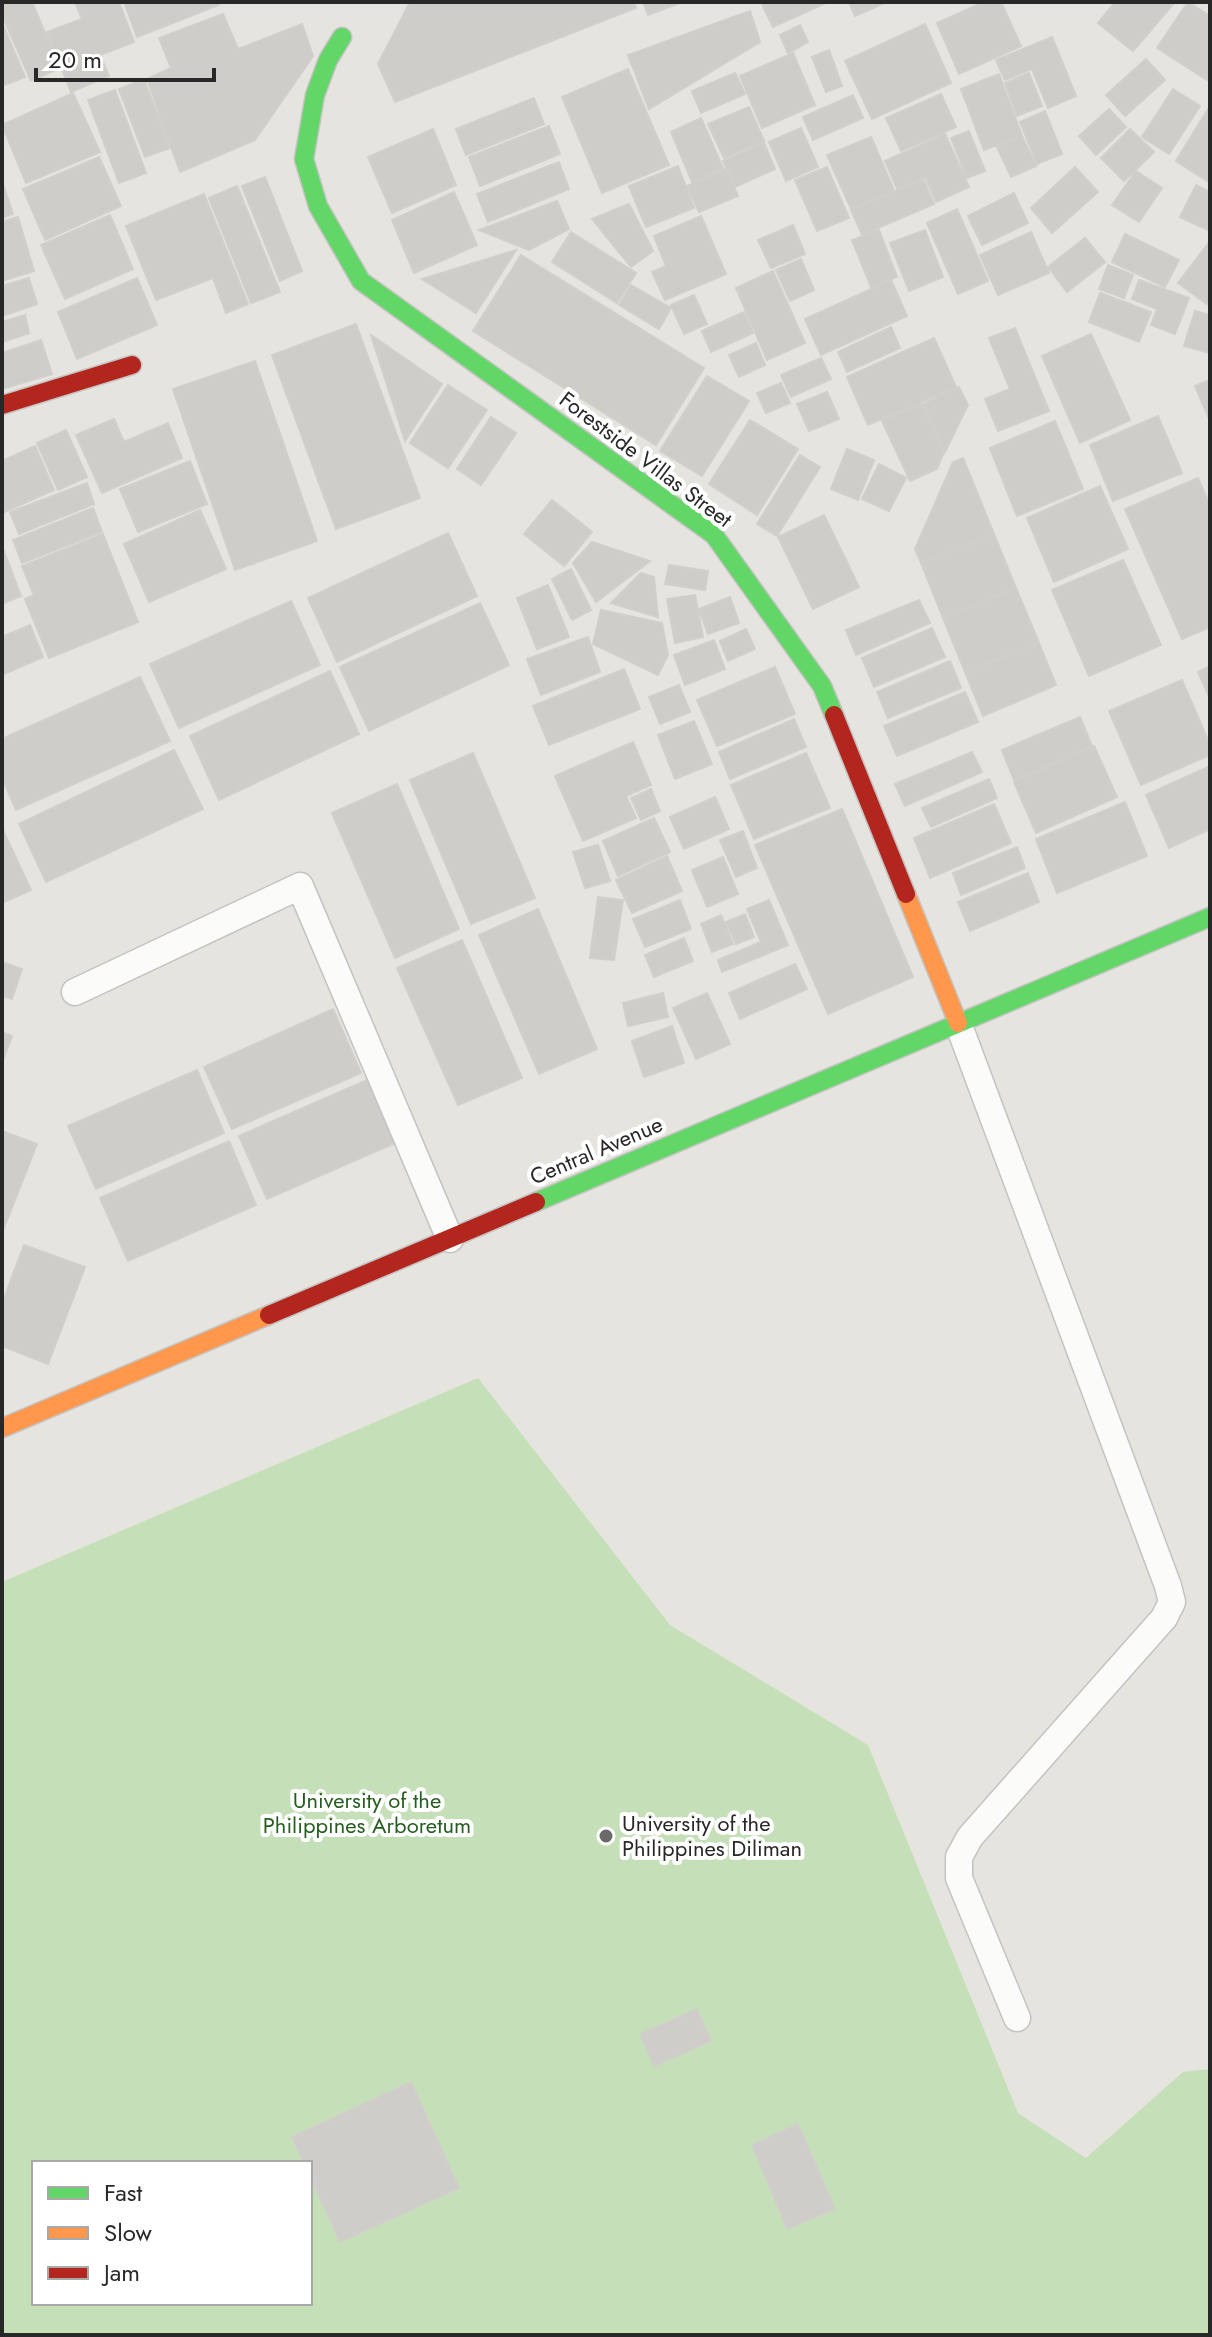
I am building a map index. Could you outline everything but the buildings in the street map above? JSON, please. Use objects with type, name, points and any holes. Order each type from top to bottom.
[{"type":"street","name":"Forestside Villas Street","points":[[342,37],[320,75],[311,104],[304,160],[316,202],[337,244],[361,281],[714,535],[822,686],[958,1023]]},
{"type":"street","points":[[2,405],[132,365]]},
{"type":"street","name":"Central Avenue","points":[[2,1428],[1210,917]]},
{"type":"lane","points":[[75,992],[300,886],[450,1239]]},
{"type":"lane","points":[[958,1023],[1172,1602],[1164,1618],[970,1837],[959,1857],[959,1878],[1017,2018]]},
{"type":"green space","name":"University of the Philippines Arboretum","points":[[478,1378],[670,1625],[868,1745],[1018,2113],[1086,2158],[1183,2072],[1210,2069],[1210,2335],[2,2335],[2,1582]]},
{"type":"traffic: fast","points":[[342,37],[328,60],[315,95],[304,159],[318,206],[361,281],[714,535],[822,686],[834,715]]},
{"type":"traffic: fast","points":[[536,1202],[1210,917]]},
{"type":"traffic: slow","points":[[906,894],[958,1023]]},
{"type":"traffic: slow","points":[[2,1428],[269,1315]]},
{"type":"traffic: jam","points":[[2,405],[132,365]]},
{"type":"traffic: jam","points":[[834,715],[906,894]]},
{"type":"traffic: jam","points":[[269,1315],[536,1202]]},
{"type":"place","name":"University of the Philippines Diliman","points":[[606,1836]]}]
